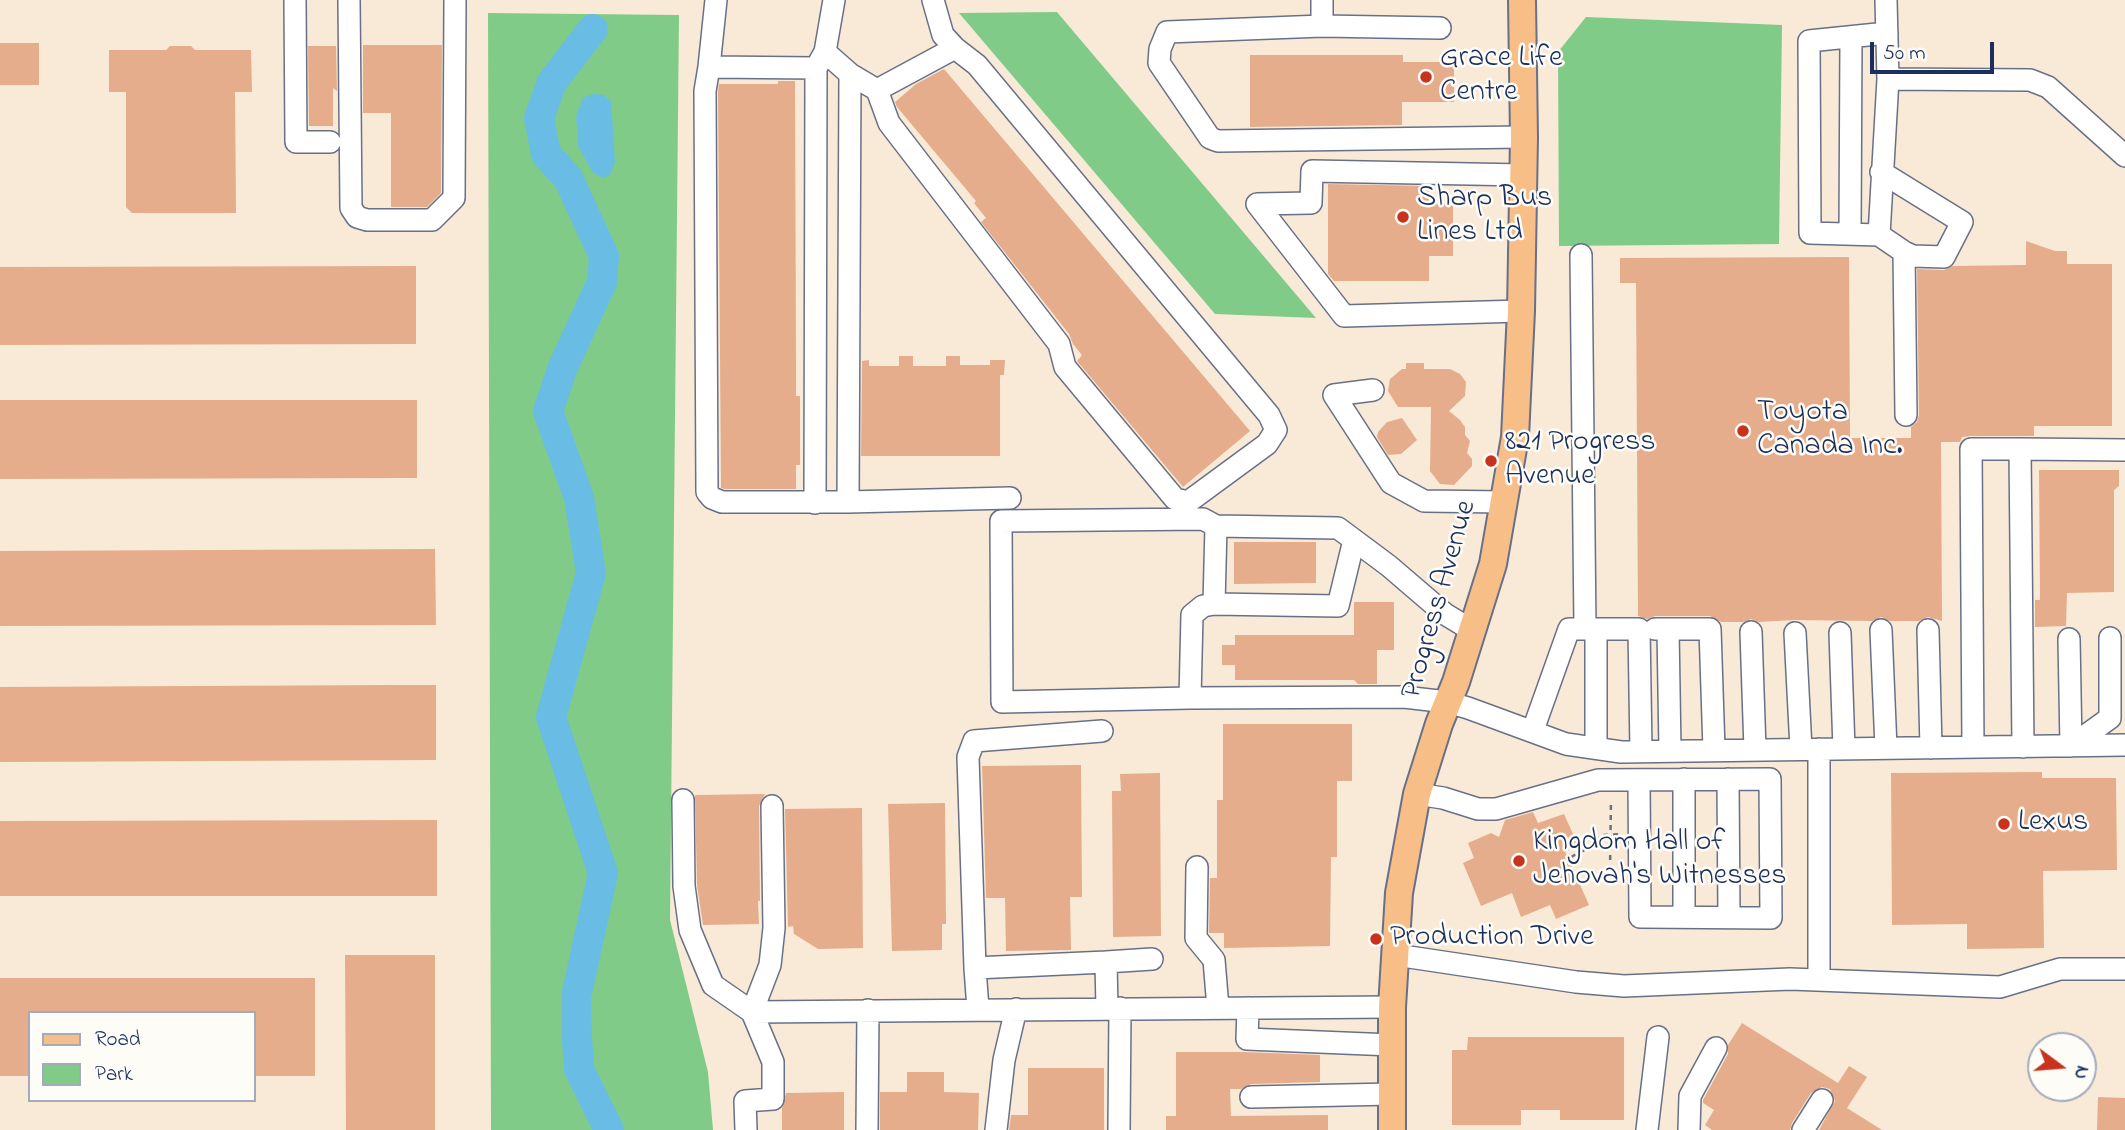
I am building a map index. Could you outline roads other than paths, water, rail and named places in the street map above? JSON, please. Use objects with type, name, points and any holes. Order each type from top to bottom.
[{"type":"main road","name":"Progress Avenue","points":[[1392,1130],[1392,1007],[1399,893],[1417,794],[1493,564],[1515,437],[1521,311],[1524,137],[1522,0]]},
{"type":"street","points":[[295,0],[296,142],[330,142]]},
{"type":"street","points":[[349,0],[351,208],[357,217],[362,219],[432,220],[454,198],[455,0]]},
{"type":"street","points":[[716,0],[705,91],[706,492],[722,502],[814,503],[1010,498]]},
{"type":"street","points":[[814,503],[821,60],[834,0]]},
{"type":"street","points":[[709,67],[821,60],[877,90],[889,123],[1059,344],[1065,367],[1175,499],[1188,502],[1268,444],[1276,430],[1269,415],[977,65],[943,35],[933,0]]},
{"type":"street","points":[[1322,0],[1322,26]]},
{"type":"street","points":[[1879,235],[1888,79],[1886,0]]},
{"type":"street","points":[[1440,28],[1322,26],[1167,32],[1160,49],[1159,63],[1210,138],[1218,141],[1524,137]]},
{"type":"street","points":[[1881,172],[1962,222],[1944,257],[1913,256],[1879,235],[1810,233],[1810,41],[1887,33]]},
{"type":"street","points":[[1850,234],[1851,37]]},
{"type":"street","points":[[877,90],[955,48]]},
{"type":"street","points":[[848,502],[850,74]]},
{"type":"street","points":[[1888,79],[2030,80],[2048,87],[2125,156]]},
{"type":"street","points":[[1521,311],[1344,316],[1257,204],[1311,203],[1312,171],[1523,175]]},
{"type":"street","points":[[1904,252],[1906,415]]},
{"type":"street","points":[[1581,255],[1590,629],[1596,748]]},
{"type":"street","points":[[1373,390],[1334,395],[1391,483],[1424,501],[1505,502]]},
{"type":"street","points":[[1973,747],[1971,449],[2125,450]]},
{"type":"street","points":[[2020,449],[2023,747]]},
{"type":"street","points":[[1473,631],[1445,614],[1389,566],[1338,528],[1216,526],[1203,519],[1001,521],[1002,702],[1404,697],[1447,702],[1533,730],[1566,744],[1641,751],[2125,745]]},
{"type":"street","points":[[1214,604],[1216,526]]},
{"type":"street","points":[[1190,698],[1192,615],[1203,606],[1214,604],[1338,606],[1354,540]]},
{"type":"street","points":[[1533,730],[1569,629],[1710,629],[1714,750]]},
{"type":"street","points":[[1639,629],[1641,751]]},
{"type":"street","points":[[1668,629],[1670,751]]},
{"type":"street","points":[[1881,630],[1886,748]]},
{"type":"street","points":[[1928,630],[1931,748]]},
{"type":"street","points":[[1751,632],[1755,750]]},
{"type":"street","points":[[1795,633],[1810,749],[1819,980]]},
{"type":"street","points":[[1840,633],[1844,749]]},
{"type":"street","points":[[2071,746],[2110,718],[2110,638]]},
{"type":"street","points":[[2068,639],[2071,746]]},
{"type":"street","points":[[978,1009],[968,757],[974,741],[1102,731]]},
{"type":"street","points":[[1684,779],[1684,917]]},
{"type":"street","points":[[1728,779],[1729,917]]},
{"type":"street","points":[[1417,794],[1443,798],[1478,809],[1496,809],[1598,780],[1770,779],[1771,918],[1640,917],[1639,780]]},
{"type":"street","points":[[683,800],[684,886],[690,930],[713,985],[752,1012],[773,1062],[773,1099],[746,1101],[746,1130]]},
{"type":"street","points":[[752,1012],[770,965],[774,928],[772,806]]},
{"type":"street","points":[[1197,867],[1196,938],[1214,960],[1218,1008]]},
{"type":"street","points":[[1395,955],[1577,982],[1625,986],[1790,979],[2000,987],[2060,969],[2125,969]]},
{"type":"street","points":[[975,968],[1152,959]]},
{"type":"street","points":[[1106,962],[1114,1009],[1119,1130]]},
{"type":"street","points":[[752,1012],[1392,1007]]},
{"type":"street","points":[[1248,1008],[1247,1039],[1392,1045]]},
{"type":"street","points":[[996,1130],[1004,1060],[1016,1009]]},
{"type":"street","points":[[867,1130],[868,1010]]},
{"type":"street","points":[[1647,1130],[1658,1037]]},
{"type":"street","points":[[1689,1130],[1690,1096],[1716,1048]]},
{"type":"street","points":[[1251,1097],[1392,1094]]},
{"type":"street","points":[[1803,1130],[1822,1100]]},
{"type":"water","points":[[592,94],[604,95],[611,102],[615,162],[610,175],[603,178],[593,173],[578,146],[576,116],[583,98]]},
{"type":"waterway","points":[[593,29],[552,82],[539,118],[546,154],[568,178],[604,256],[602,282],[563,367],[548,411],[579,498],[591,573],[551,717],[603,873],[576,997],[579,1069],[609,1130]]},
{"type":"place","name":"Grace Life Centre","points":[[1426,77]]},
{"type":"place","name":"Sharp Bus Lines Ltd","points":[[1403,217]]},
{"type":"place","name":"Toyota Canada Inc.","points":[[1743,431]]},
{"type":"place","name":"821 Progress Avenue","points":[[1491,461]]},
{"type":"place","name":"Lexus","points":[[2004,824]]},
{"type":"place","name":"Kingdom Hall of Jehovah's Witnesses","points":[[1519,861]]},
{"type":"place","name":"Production Drive","points":[[1376,939]]}]
